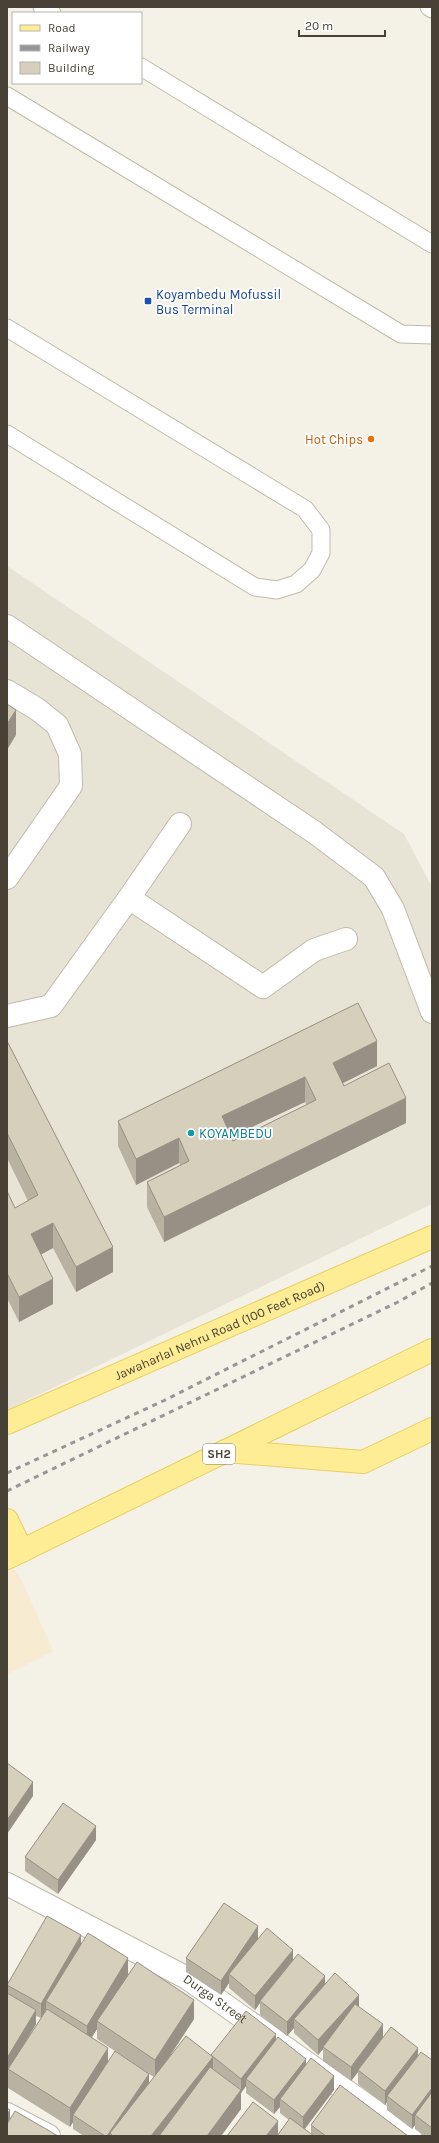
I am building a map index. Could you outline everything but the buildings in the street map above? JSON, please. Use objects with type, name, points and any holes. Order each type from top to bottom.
[{"type":"main road","name":"Jawaharlal Nehru Road (100 Feet Road)","points":[[7,1423],[432,1236]]},
{"type":"main road","name":"SH2","points":[[14,1555],[432,1350]]},
{"type":"main road","points":[[226,1451],[363,1462],[432,1429]]},
{"type":"main road","points":[[7,1520],[14,1555]]},
{"type":"street","points":[[7,626],[314,832],[374,877],[393,908],[432,1012]]},
{"type":"street","points":[[7,691],[37,709],[57,725],[70,754],[71,786],[7,878]]},
{"type":"street","points":[[7,1016],[51,1006],[180,824]]},
{"type":"street","points":[[129,898],[263,987],[314,950],[346,939]]},
{"type":"street","name":"Durga Street","points":[[7,1884],[187,1978],[410,2136]]},
{"type":"street","points":[[7,2114],[49,2136]]},
{"type":"lane","points":[[142,68],[432,244]]},
{"type":"lane","points":[[7,96],[401,334],[432,334]]},
{"type":"lane","points":[[7,328],[305,509],[321,530],[321,553],[312,570],[296,584],[277,590],[255,587],[7,434]]},
{"type":"shaded area","points":[[7,566],[404,834],[432,887],[432,1204],[7,1410]]},
{"type":"shaded area","points":[[7,1560],[21,1579],[53,1651],[7,1674]]},
{"type":"railway","points":[[7,1473],[163,1401],[432,1266]]},
{"type":"railway","points":[[7,1491],[398,1302],[432,1283]]},
{"type":"place","name":"Koyambedu Mofussil Bus Terminal","points":[[148,301]]},
{"type":"place","name":"Hot Chips","points":[[371,439]]},
{"type":"place","name":"KOYAMBEDU","points":[[191,1133]]}]
